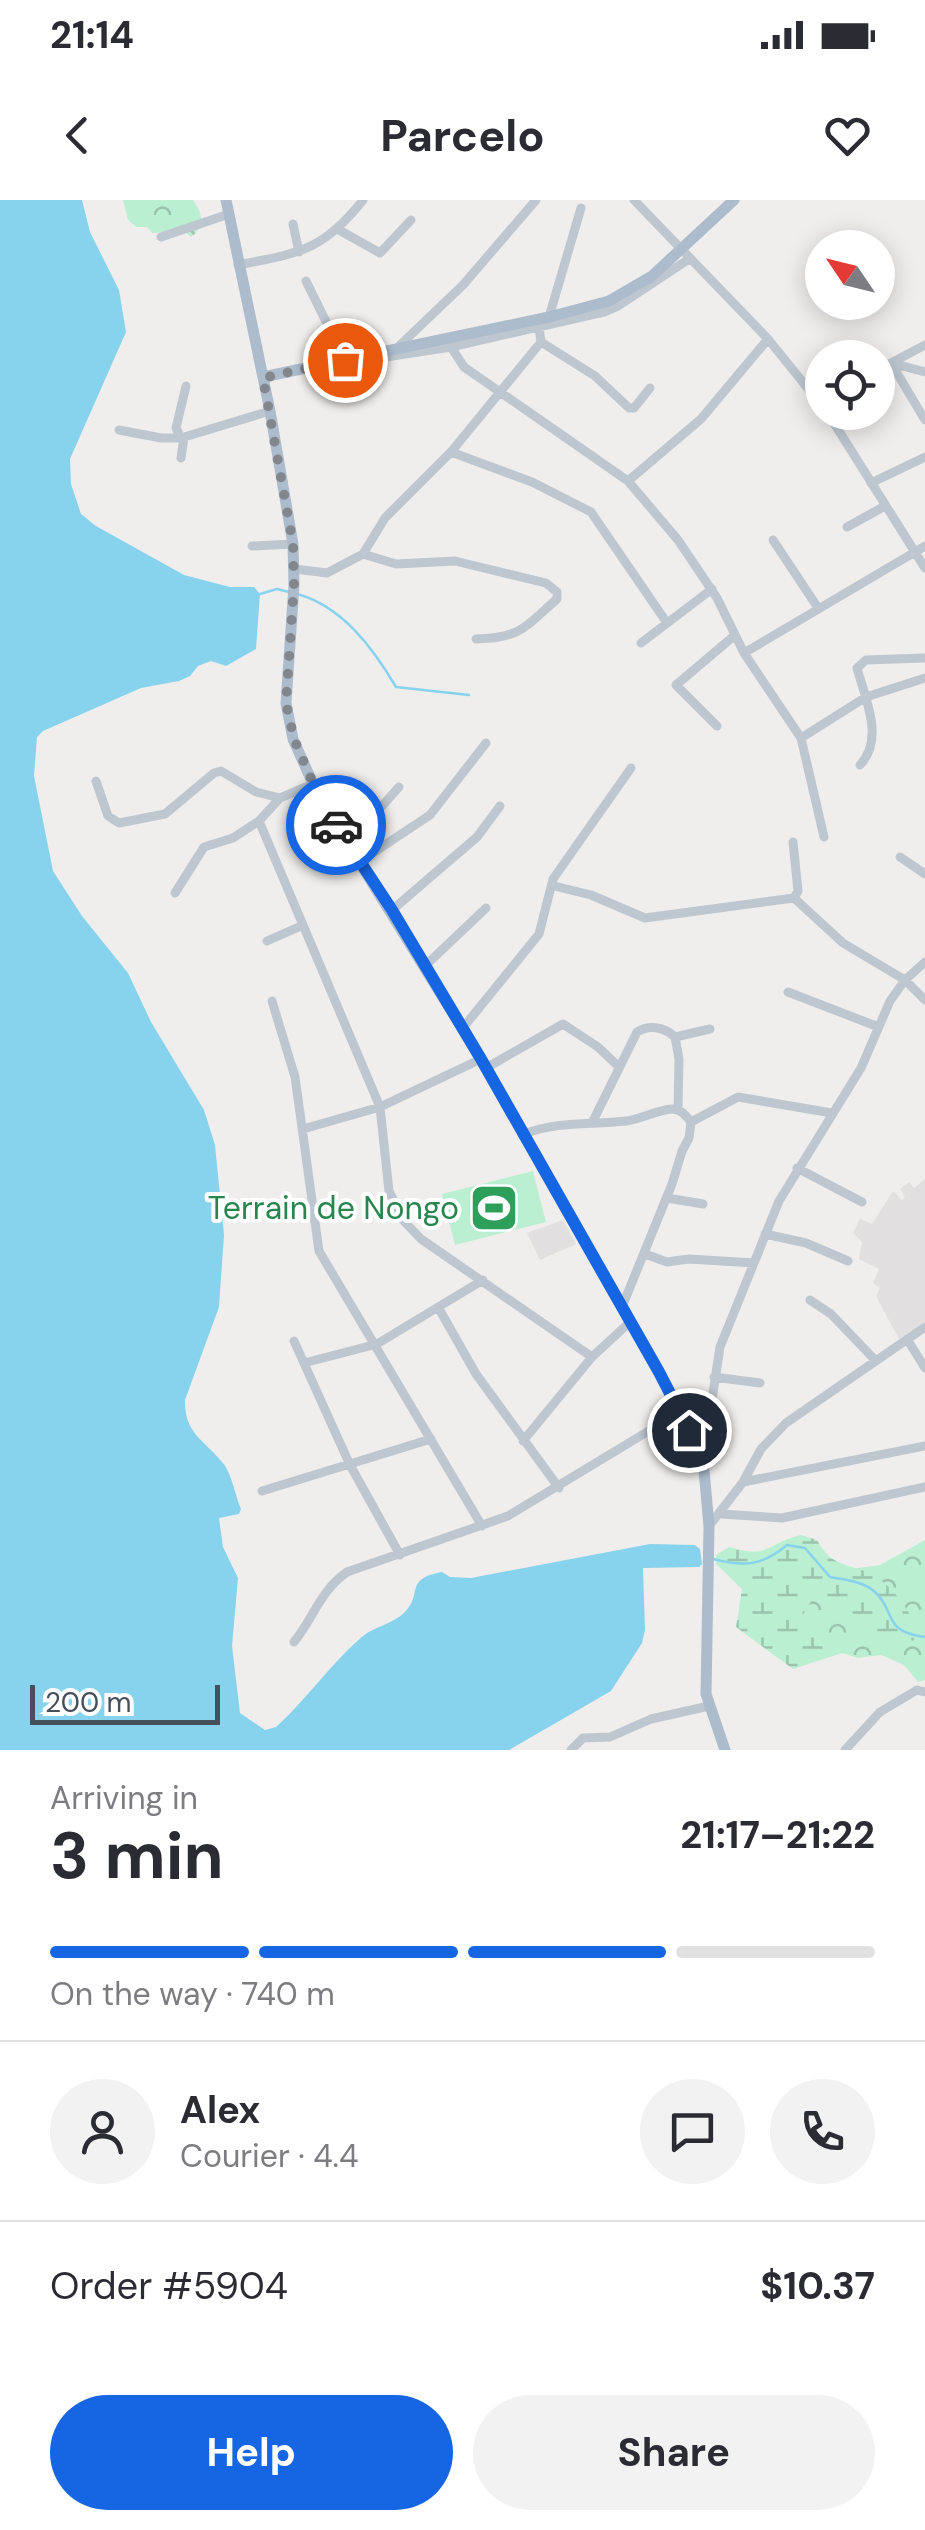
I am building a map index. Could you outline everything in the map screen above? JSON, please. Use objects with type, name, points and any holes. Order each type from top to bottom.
[{"type":"main road","points":[[226,200],[293,544],[294,600],[286,703],[294,739],[343,836],[484,1063],[703,1459],[709,1526],[708,1706],[725,1750]]},
{"type":"main road","points":[[263,378],[396,348],[450,343],[544,322],[620,297],[685,254],[734,200]]},
{"type":"street","points":[[238,265],[299,252],[340,230],[363,200]]},
{"type":"street","points":[[396,348],[463,285],[535,200]]},
{"type":"street","points":[[634,200],[768,339],[805,384]]},
{"type":"street","points":[[294,569],[327,573],[363,554],[404,495],[450,452],[500,394],[541,342],[581,208]]},
{"type":"street","points":[[161,237],[229,214]]},
{"type":"street","points":[[340,230],[380,253],[411,220]]},
{"type":"street","points":[[293,224],[299,252]]},
{"type":"street","points":[[306,281],[345,360]]},
{"type":"street","points":[[628,481],[701,419],[768,339]]},
{"type":"street","points":[[541,342],[594,376],[629,408],[634,408],[650,388]]},
{"type":"street","points":[[304,368],[320,376],[374,358],[450,343],[464,366],[500,394],[628,481],[678,540],[712,589],[744,653],[801,738],[824,837]]},
{"type":"street","points":[[895,360],[925,345]]},
{"type":"street","points":[[895,363],[925,372]]},
{"type":"street","points":[[895,369],[925,420]]},
{"type":"street","points":[[181,458],[183,438],[176,428],[186,386]]},
{"type":"street","points":[[119,430],[183,438],[270,411]]},
{"type":"street","points":[[838,430],[925,568]]},
{"type":"street","points":[[450,452],[532,482],[591,512],[667,623]]},
{"type":"street","points":[[871,483],[925,456]]},
{"type":"street","points":[[847,528],[885,506]]},
{"type":"street","points":[[773,540],[818,608]]},
{"type":"street","points":[[252,546],[293,544]]},
{"type":"street","points":[[744,653],[925,546]]},
{"type":"street","points":[[363,554],[396,564],[456,562],[546,583],[558,592],[557,598],[520,632],[501,638],[476,638]]},
{"type":"street","points":[[641,643],[712,589]]},
{"type":"street","points":[[717,726],[676,686],[734,636]]},
{"type":"street","points":[[860,765],[870,755],[873,742],[866,697],[856,668],[862,661],[925,658]]},
{"type":"street","points":[[801,738],[866,697],[925,678]]},
{"type":"street","points":[[359,862],[430,815],[486,743]]},
{"type":"street","points":[[462,1028],[539,934],[553,879],[631,768]]},
{"type":"street","points":[[96,780],[108,816],[118,823],[165,814],[214,772],[221,772],[256,792],[280,798]]},
{"type":"street","points":[[176,893],[204,847],[233,838],[258,822],[280,798],[314,784]]},
{"type":"street","points":[[343,836],[382,806],[398,787]]},
{"type":"street","points":[[392,910],[477,838],[500,806]]},
{"type":"street","points":[[258,822],[380,1107],[389,1192],[402,1219],[421,1240],[592,1357]]},
{"type":"street","points":[[793,842],[798,891],[794,898]]},
{"type":"street","points":[[900,858],[925,874]]},
{"type":"street","points":[[554,886],[645,918],[794,898]]},
{"type":"street","points":[[794,898],[843,944],[905,980],[925,1000]]},
{"type":"street","points":[[425,966],[486,908]]},
{"type":"street","points":[[266,941],[301,926]]},
{"type":"street","points":[[703,1459],[720,1347],[765,1234],[797,1168],[860,1068],[876,1026],[905,980],[925,962]]},
{"type":"street","points":[[788,992],[876,1026]]},
{"type":"street","points":[[272,1001],[295,1077],[319,1250],[482,1526]]},
{"type":"street","points":[[303,1129],[380,1107],[563,1024],[598,1046],[619,1067]]},
{"type":"street","points":[[592,1123],[637,1032],[656,1028],[674,1036],[710,1029]]},
{"type":"street","points":[[674,1036],[679,1059],[678,1110],[691,1122]]},
{"type":"street","points":[[691,1122],[738,1097],[832,1113]]},
{"type":"street","points":[[524,1134],[541,1128],[624,1121],[678,1110]]},
{"type":"street","points":[[622,1307],[689,1138],[691,1122]]},
{"type":"street","points":[[797,1168],[862,1202]]},
{"type":"street","points":[[666,1198],[703,1204]]},
{"type":"street","points":[[765,1234],[806,1243],[848,1262]]},
{"type":"street","points":[[644,1254],[667,1262],[689,1259],[754,1263]]},
{"type":"street","points":[[304,1363],[377,1344],[483,1280]]},
{"type":"street","points":[[810,1300],[831,1314],[876,1361]]},
{"type":"street","points":[[438,1306],[476,1374],[559,1488]]},
{"type":"street","points":[[523,1441],[592,1357],[630,1322]]},
{"type":"street","points":[[709,1526],[743,1482],[761,1449],[786,1422],[925,1326]]},
{"type":"street","points":[[908,1339],[925,1368]]},
{"type":"street","points":[[294,1340],[350,1465],[400,1555]]},
{"type":"street","points":[[714,1377],[760,1383]]},
{"type":"street","points":[[294,1642],[312,1619],[318,1600],[330,1584],[347,1572],[508,1516],[680,1412]]},
{"type":"street","points":[[262,1491],[431,1439]]},
{"type":"street","points":[[743,1482],[925,1446]]},
{"type":"street","points":[[721,1514],[782,1518],[925,1487]]},
{"type":"street","points":[[845,1750],[890,1704],[917,1690],[925,1692]]},
{"type":"street","points":[[571,1750],[583,1738],[610,1737],[651,1719],[708,1706]]},
{"type":"shaded area","points":[[925,1179],[925,1321],[899,1339],[876,1296],[880,1288],[873,1283],[879,1269],[859,1259],[862,1242],[853,1233],[860,1219],[872,1224],[893,1191],[902,1200],[905,1197],[900,1189],[909,1182],[914,1188]]},
{"type":"shaded area","points":[[563,1220],[576,1244],[540,1260],[527,1233]]},
{"type":"green space","points":[[123,200],[193,200],[200,224],[191,237],[184,231],[152,233],[128,220]]},
{"type":"green space","name":"Terrain de Nongo","points":[[533,1171],[546,1222],[455,1245],[442,1194]]},
{"type":"green space","points":[[801,1535],[817,1540],[833,1559],[869,1573],[887,1585],[908,1612],[922,1642],[858,1632],[819,1588],[798,1623],[833,1638],[845,1652],[793,1669],[736,1627],[742,1589],[716,1564],[716,1555],[729,1547],[760,1551]]},
{"type":"green space","points":[[925,1540],[925,1680],[918,1682],[904,1665],[881,1655],[858,1658],[797,1639],[784,1555],[819,1552],[852,1569],[880,1565]]},
{"type":"water","points":[[0,200],[82,200],[90,232],[119,290],[126,332],[70,459],[71,484],[81,514],[184,575],[230,587],[254,587],[260,594],[256,649],[226,666],[211,661],[179,681],[141,688],[43,731],[37,737],[34,776],[53,871],[82,916],[128,973],[151,1022],[204,1110],[215,1145],[224,1235],[219,1307],[185,1400],[188,1421],[225,1467],[241,1509],[239,1514],[219,1518],[223,1547],[238,1578],[232,1646],[240,1713],[265,1730],[276,1727],[363,1636],[404,1613],[418,1583],[430,1575],[442,1572],[450,1577],[471,1578],[650,1544],[695,1545],[700,1549],[699,1567],[643,1568],[642,1643],[611,1691],[509,1750],[0,1750]]},
{"type":"waterway","points":[[260,594],[277,589],[289,592]]},
{"type":"waterway","points":[[297,594],[328,608],[355,630],[396,687],[469,695]]},
{"type":"waterway","points":[[713,1559],[752,1563],[787,1545],[805,1548],[830,1577],[870,1588],[882,1599],[896,1625],[925,1637]]},
{"type":"way so far","points":[[336,825],[318,795],[294,739],[286,703],[293,544],[263,378],[345,360]]},
{"type":"place","name":"Terrain de Nongo","points":[[494,1208]]},
{"type":"route","points":[[336,825],[481,1059],[689,1430]]}]
